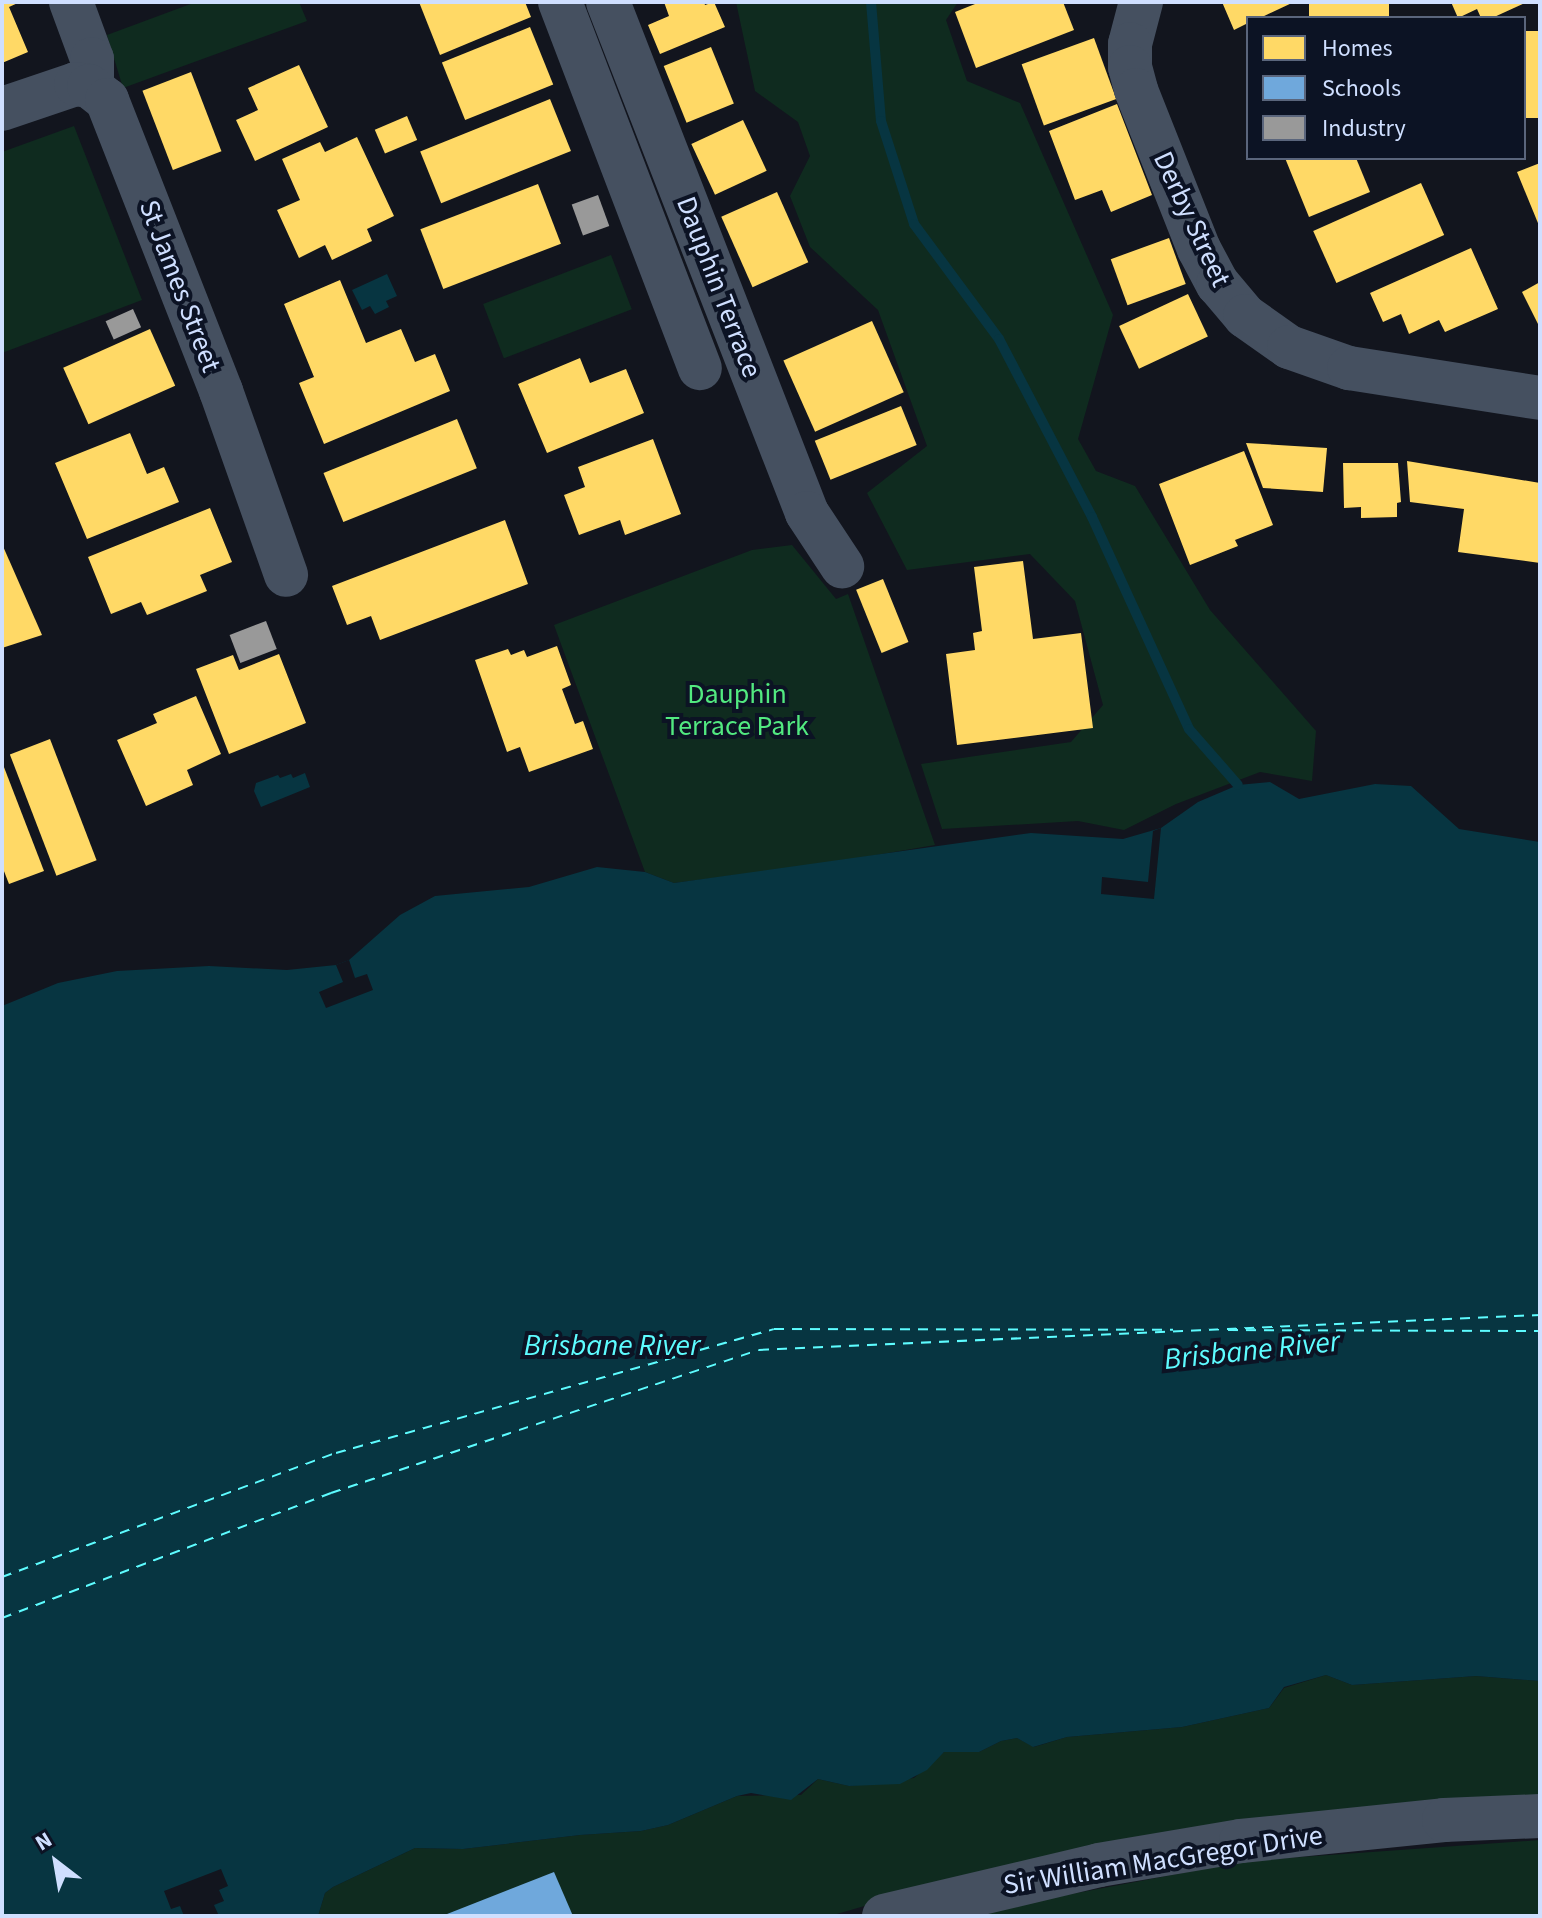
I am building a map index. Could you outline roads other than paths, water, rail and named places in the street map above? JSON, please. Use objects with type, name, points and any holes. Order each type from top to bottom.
[{"type":"street","points":[[2,109],[69,85],[92,88],[92,59],[71,2]]},
{"type":"street","name":"Dauphin Terrace","points":[[560,2],[700,368]]},
{"type":"street","name":"Dauphin Terrace","points":[[608,2],[807,513],[842,566]]},
{"type":"street","name":"Derby Street","points":[[1141,2],[1130,44],[1130,67],[1136,90],[1199,249],[1218,284],[1245,316],[1289,347],[1349,368],[1540,398]]},
{"type":"street","name":"St James Street","points":[[92,88],[107,100],[114,115],[231,417],[286,575]]},
{"type":"street","name":"Sir William MacGregor Drive","points":[[884,1916],[1099,1865],[1241,1841],[1444,1820],[1540,1816]]},
{"type":"water","points":[[387,274],[397,296],[386,301],[389,307],[375,314],[370,306],[362,310],[352,290]]},
{"type":"water","points":[[305,773],[310,787],[261,807],[254,791],[256,783],[278,775],[280,778],[291,774],[293,778]]},
{"type":"water","name":"Brisbane River","points":[[1270,782],[1299,799],[1375,784],[1411,786],[1459,829],[1540,842],[1540,1681],[1476,1676],[1352,1685],[1326,1675],[1284,1687],[1269,1708],[1182,1727],[1067,1737],[1033,1747],[1017,1738],[1001,1741],[979,1752],[944,1752],[927,1770],[900,1784],[849,1786],[818,1779],[791,1800],[751,1793],[668,1825],[641,1831],[463,1849],[415,1848],[333,1887],[325,1893],[318,1916],[2,1916],[2,1006],[58,983],[117,971],[209,966],[287,970],[336,965],[349,960],[400,915],[435,896],[529,887],[597,867],[645,872],[674,883],[1031,833],[1123,839],[1161,828],[1198,802],[1238,785]]},
{"type":"waterway","points":[[871,2],[881,121],[914,224],[999,339],[1092,517],[1189,729],[1238,785]]},
{"type":"park label","name":"Dauphin Terrace Park","points":[[737,710]]}]
